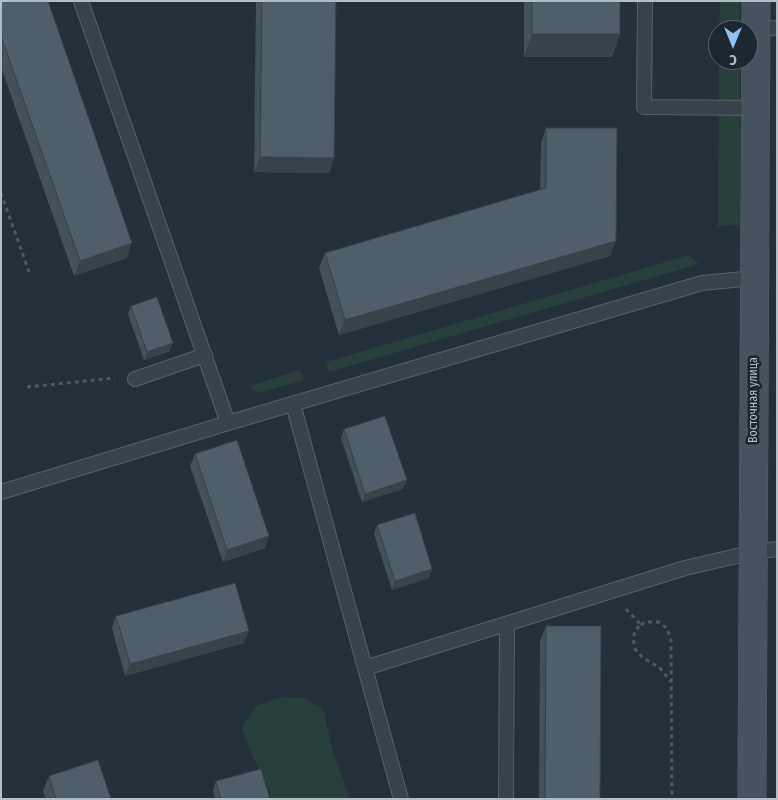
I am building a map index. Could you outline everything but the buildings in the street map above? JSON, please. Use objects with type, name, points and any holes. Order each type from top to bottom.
[{"type":"main road","name":"Восточная улица","points":[[752,799],[765,551],[754,278],[755,108],[766,28],[756,1]]},
{"type":"lane","points":[[81,1],[228,423]]},
{"type":"lane","points":[[645,1],[644,107],[755,108]]},
{"type":"lane","points":[[1,492],[702,283],[754,278]]},
{"type":"lane","points":[[135,379],[204,355]]},
{"type":"lane","points":[[293,404],[401,799]]},
{"type":"lane","points":[[365,668],[685,568],[765,551]]},
{"type":"lane","points":[[506,799],[507,624]]},
{"type":"path","points":[[1,193],[29,272]]},
{"type":"path","points":[[27,387],[122,377],[135,379]]},
{"type":"path","points":[[611,592],[641,625]]},
{"type":"path","points":[[671,682],[660,668],[642,657],[635,649],[633,638],[636,628],[645,622],[658,622],[667,628],[671,641],[672,799]]},
{"type":"green space","points":[[720,1],[740,1],[740,20],[719,20]]},
{"type":"green space","points":[[719,70],[740,70],[740,100],[719,100]]},
{"type":"green space","points":[[719,115],[740,115],[740,225],[718,226]]},
{"type":"green space","points":[[689,255],[699,264],[329,372],[326,362]]},
{"type":"green space","points":[[300,370],[304,380],[256,392],[249,386]]},
{"type":"green space","points":[[281,697],[303,698],[323,709],[333,751],[350,799],[271,799],[270,791],[248,746],[242,728],[256,706]]}]
